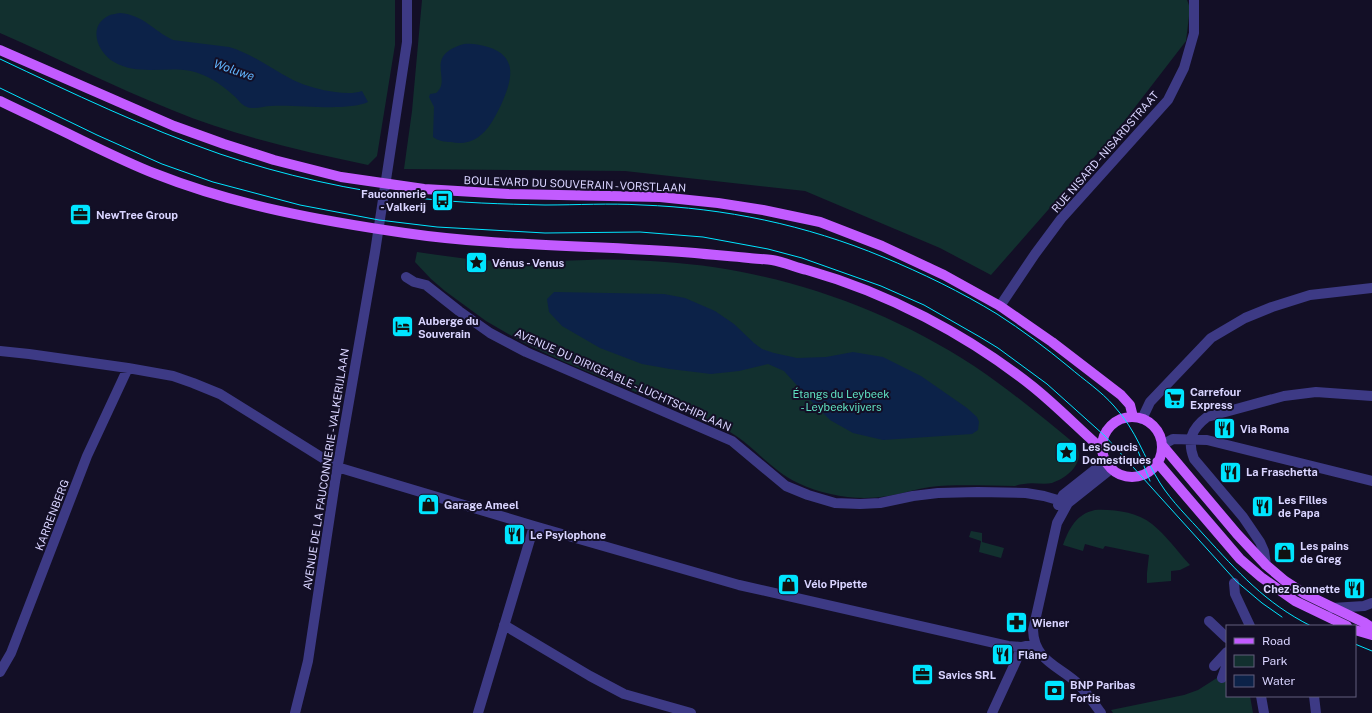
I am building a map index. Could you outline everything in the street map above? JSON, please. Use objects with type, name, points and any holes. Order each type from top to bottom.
[{"type":"main road","name":"BOULEVARD DU SOUVERAIN - VORSTLAAN","points":[[0,50],[174,126],[274,160],[341,177],[424,189],[508,194],[660,197],[718,203],[763,210],[820,222],[882,246],[944,275],[1000,306],[1052,342],[1121,395],[1130,405],[1138,418]]},
{"type":"main road","points":[[0,101],[92,146],[157,174],[209,192],[298,215],[437,238],[637,249],[771,260],[835,278],[920,314],[978,348],[1031,386],[1056,407],[1103,450],[1109,465],[1122,475],[1137,476],[1150,470],[1158,462],[1162,445],[1159,434],[1155,428],[1149,422],[1138,418],[1120,420],[1110,427],[1104,440],[1103,450]]},
{"type":"main road","points":[[1162,445],[1237,534],[1266,565],[1285,581],[1305,594],[1365,623],[1372,628]]},
{"type":"main road","points":[[1158,462],[1240,559],[1261,577],[1295,601],[1345,625]]},
{"type":"main road","points":[[1356,630],[1372,635]]},
{"type":"street","points":[[378,229],[407,42],[407,0]]},
{"type":"street","name":"RUE NISARD - NISARDSTRAAT","points":[[1000,306],[1061,219],[1168,100],[1184,68],[1194,33],[1194,0]]},
{"type":"street","name":"AVENUE DE LA FAUCONNERIE - VALKERIJLAAN","points":[[295,713],[308,661],[337,467],[366,311],[378,229]]},
{"type":"street","name":"AVENUE DU DIRIGEABLE - LUCHTSCHIPLAAN","points":[[406,277],[414,282],[426,285],[459,312],[490,333],[526,352],[732,441],[786,486],[808,495],[835,503],[860,504],[880,503],[913,496],[938,493],[1026,493],[1064,502]]},
{"type":"street","points":[[1138,418],[1150,402],[1211,338],[1245,318],[1272,307],[1310,295],[1372,288]]},
{"type":"street","points":[[0,351],[128,368],[173,376],[192,382],[220,394],[337,467],[739,585],[1008,646],[1021,647],[1034,644]]},
{"type":"street","name":"KARRENBERG","points":[[0,672],[11,653],[87,456],[128,368]]},
{"type":"street","points":[[1266,565],[1264,551],[1260,542],[1243,517],[1194,459],[1190,448],[1190,438],[1201,422],[1207,418],[1284,396],[1316,392],[1372,396]]},
{"type":"street","points":[[1162,445],[1173,438],[1207,440],[1372,481]]},
{"type":"street","points":[[1101,713],[1076,682],[1041,655],[1034,644],[1033,630],[1057,523],[1057,506],[1064,502],[1063,495],[1109,465]]},
{"type":"street","points":[[478,713],[534,526]]},
{"type":"street","points":[[1234,583],[1235,594],[1250,625]]},
{"type":"street","points":[[1332,608],[1364,606],[1372,603]]},
{"type":"street","points":[[1209,621],[1226,637]]},
{"type":"street","points":[[504,625],[590,676],[624,694],[691,713]]},
{"type":"street","points":[[992,713],[1021,647]]},
{"type":"street","points":[[1214,666],[1226,653]]},
{"type":"street","points":[[1222,678],[1226,667]]},
{"type":"street","points":[[1261,697],[1264,713]]},
{"type":"street","points":[[1314,697],[1316,713]]},
{"type":"green space","points":[[0,0],[395,0],[395,45],[377,156],[368,165],[293,148],[220,128],[150,101],[0,33]]},
{"type":"green space","points":[[422,0],[1187,0],[1190,8],[1186,41],[1112,137],[991,275],[940,248],[805,191],[625,171],[404,169],[412,111]]},
{"type":"green space","name":"Étangs du Leybeek - Leybeekvijvers","points":[[417,252],[468,259],[509,262],[626,260],[706,266],[786,282],[826,294],[903,325],[974,366],[1013,394],[1075,444],[1079,457],[1074,468],[1069,473],[1058,481],[1049,484],[1027,483],[1015,486],[941,486],[888,496],[865,498],[854,498],[820,491],[789,478],[730,432],[560,360],[522,342],[486,321],[431,279],[415,262]]},
{"type":"green space","points":[[1095,510],[1125,512],[1146,520],[1162,533],[1190,565],[1180,570],[1171,571],[1171,581],[1147,583],[1149,555],[1105,546],[1103,549],[1085,544],[1083,551],[1063,545],[1074,523],[1083,515]]},
{"type":"green space","points":[[971,531],[982,533],[982,542],[1004,548],[1001,558],[979,552],[981,541],[969,537]]},
{"type":"green space","points":[[1220,676],[1226,682],[1226,697],[1250,697],[1253,713],[1113,713],[1111,710],[1184,695],[1198,690]]},
{"type":"water","name":"Woluwe","points":[[120,13],[128,14],[142,20],[173,40],[229,47],[238,50],[285,76],[308,86],[342,93],[362,91],[368,102],[347,107],[268,106],[249,108],[243,105],[228,91],[209,77],[191,71],[142,70],[123,66],[114,62],[103,53],[97,40],[96,33],[102,21],[109,15]]},
{"type":"water","points":[[464,44],[488,47],[498,51],[505,57],[509,64],[510,71],[508,88],[491,123],[481,135],[474,140],[464,143],[442,141],[433,137],[434,107],[429,97],[430,94],[436,93],[440,88],[442,82],[441,61],[444,55],[451,49]]},
{"type":"water","points":[[554,292],[664,294],[685,298],[715,311],[734,324],[762,349],[774,353],[797,358],[826,357],[853,352],[883,357],[921,376],[967,408],[977,417],[979,422],[978,430],[972,434],[883,440],[853,433],[830,420],[784,371],[768,364],[739,371],[711,374],[642,364],[600,348],[562,326],[549,312],[547,299]]},
{"type":"tram line","points":[[0,59],[109,110],[192,144],[268,169],[343,187],[434,200],[545,205],[630,204],[734,214],[795,227],[854,246],[898,263],[927,276],[983,306],[1016,326],[1098,390],[1122,415],[1134,434],[1160,483],[1181,510],[1253,586],[1280,607],[1309,625]]},
{"type":"tram line","points":[[0,88],[97,135],[162,164],[213,182],[300,205],[379,220],[437,227],[545,233],[640,232],[703,237],[768,249],[802,258],[881,286],[924,305],[980,337],[998,348],[1047,384],[1105,436],[1236,581],[1262,603],[1282,617]]},
{"type":"tram line","points":[[1136,446],[1150,481]]},
{"type":"tram line","points":[[1356,644],[1372,651]]},
{"type":"place","name":"Fauconnerie - Valkerij","points":[[442,200]]},
{"type":"place","name":"NewTree Group","points":[[81,215]]},
{"type":"place","name":"Vénus - Venus","points":[[476,263]]},
{"type":"place","name":"Auberge du Souverain","points":[[402,327]]},
{"type":"place","name":"Carrefour Express","points":[[1175,398]]},
{"type":"place","name":"Via Roma","points":[[1224,429]]},
{"type":"place","name":"Les Soucis Domestiques","points":[[1067,453]]},
{"type":"place","name":"La Fraschetta","points":[[1231,472]]},
{"type":"place","name":"Garage Ameel","points":[[429,505]]},
{"type":"place","name":"Les Filles de Papa","points":[[1262,506]]},
{"type":"place","name":"Le Psylophone","points":[[515,535]]},
{"type":"place","name":"Les pains de Greg","points":[[1285,552]]},
{"type":"place","name":"Vélo Pipette","points":[[789,584]]},
{"type":"place","name":"Chez Bonnette","points":[[1355,589]]},
{"type":"place","name":"Wiener","points":[[1017,623]]},
{"type":"place","name":"Flâne","points":[[1002,655]]},
{"type":"place","name":"Savics SRL","points":[[923,675]]},
{"type":"place","name":"BNP Paribas Fortis","points":[[1054,691]]}]
